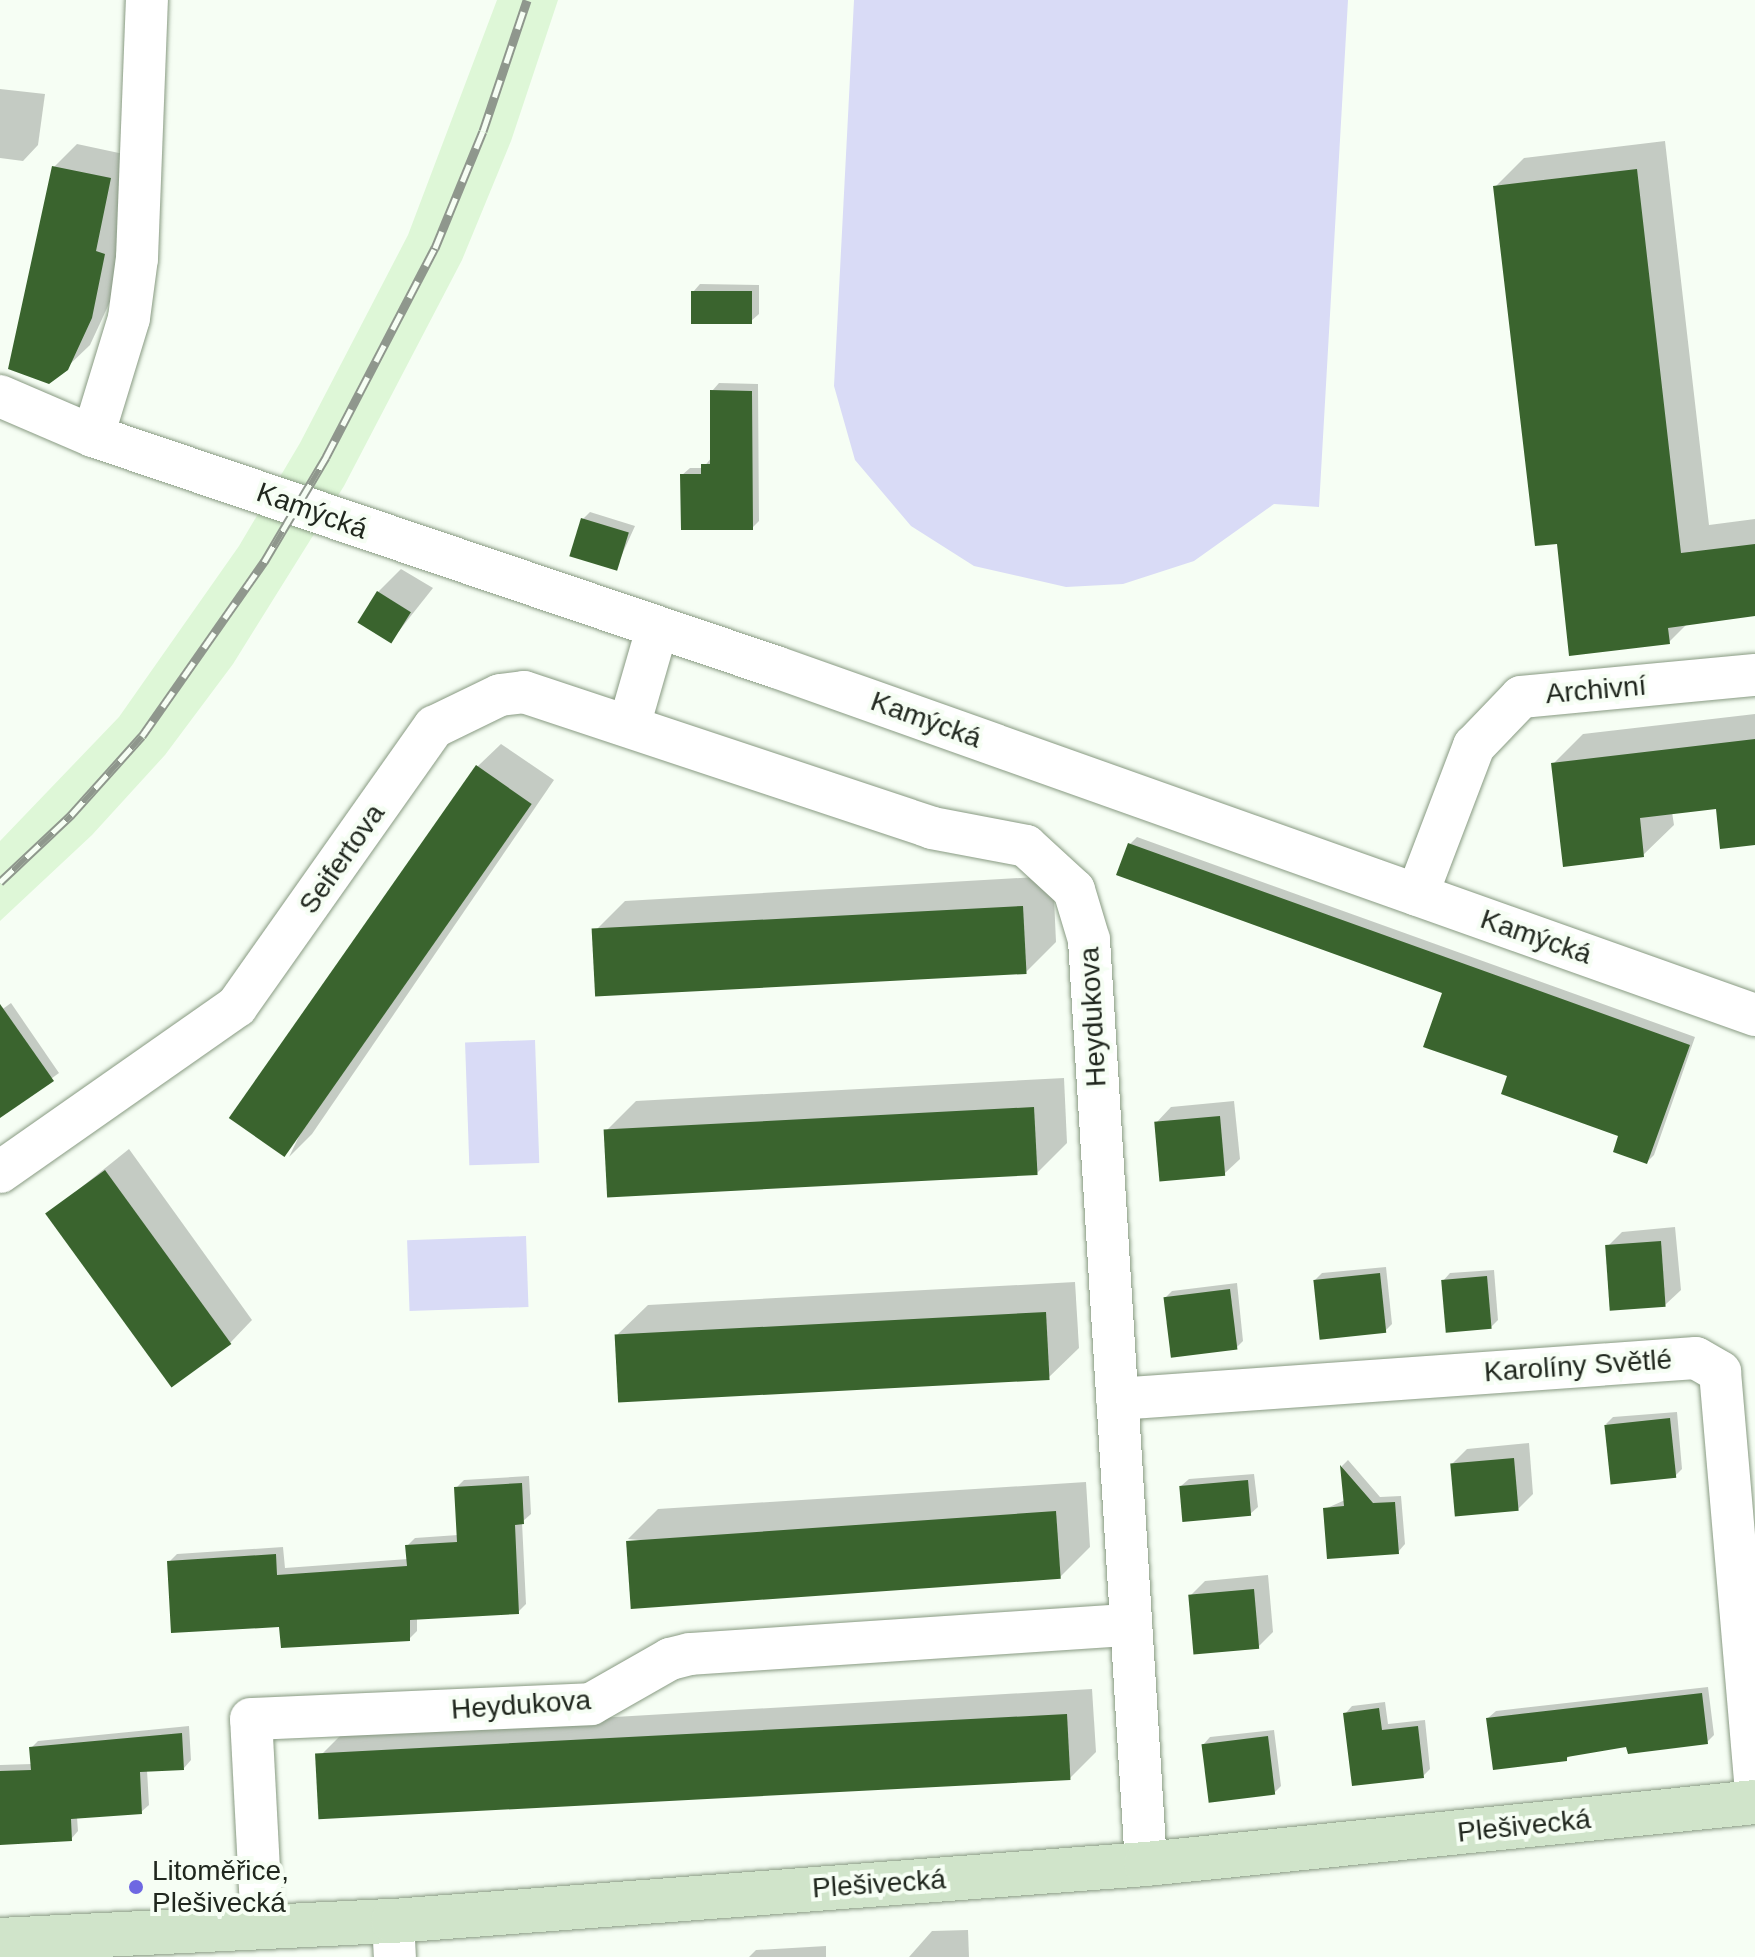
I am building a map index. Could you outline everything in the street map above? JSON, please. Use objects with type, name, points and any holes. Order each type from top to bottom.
[{"type":"street","points":[[93,436],[129,318],[137,258],[147,0]]},
{"type":"street","name":"Kamýcká","points":[[0,396],[93,436],[657,629],[1755,1015]]},
{"type":"street","points":[[629,726],[657,629]]},
{"type":"street","name":"Archivní","points":[[1417,895],[1474,746],[1521,697],[1755,675]]},
{"type":"street","name":"Seifertova","points":[[0,1172],[237,1006],[434,727],[476,704],[524,692],[629,726]]},
{"type":"street","name":"Heydukova","points":[[629,726],[932,828],[1026,846],[1074,890],[1089,940],[1146,1864]]},
{"type":"street","name":"Karolíny Světlé","points":[[1117,1399],[1696,1358],[1720,1372],[1755,1783]]},
{"type":"street","name":"Heydukova","points":[[262,1927],[251,1719],[591,1704],[670,1659],[690,1654],[1131,1625]]},
{"type":"street","name":"Plešivecká","points":[[0,1940],[262,1927],[394,1939],[1755,1802]]},
{"type":"shaded area","points":[[497,0],[558,0],[511,141],[462,260],[344,486],[233,664],[165,755],[92,835],[0,921],[0,841],[119,717],[239,546],[300,443],[408,235]]},
{"type":"shaded area","points":[[854,0],[1348,0],[1319,507],[1274,504],[1194,561],[1123,584],[1066,587],[974,566],[911,526],[855,460],[834,386]]},
{"type":"shaded area","points":[[535,1040],[539,1163],[469,1165],[465,1042]]},
{"type":"shaded area","points":[[526,1236],[528,1307],[410,1311],[407,1240]]},
{"type":"building","points":[[52,166],[111,178],[96,251],[105,254],[92,318],[68,370],[49,384],[8,369]]},
{"type":"building","points":[[1637,169],[1681,553],[1755,544],[1755,616],[1668,628],[1670,644],[1569,656],[1557,544],[1535,546],[1493,186]]},
{"type":"building","points":[[691,291],[752,291],[752,324],[691,324]]},
{"type":"building","points":[[710,390],[752,391],[753,530],[681,530],[680,474],[701,474],[701,464],[710,464]]},
{"type":"building","points":[[581,518],[629,533],[617,571],[569,556]]},
{"type":"building","points":[[377,591],[411,612],[391,644],[357,622]]},
{"type":"building","points":[[1755,739],[1755,845],[1720,849],[1716,809],[1640,818],[1644,857],[1563,867],[1551,763]]},
{"type":"building","points":[[476,765],[532,804],[284,1157],[229,1118]]},
{"type":"building","points":[[1128,843],[1690,1045],[1647,1164],[1613,1152],[1618,1136],[1501,1094],[1507,1076],[1423,1047],[1442,993],[1116,875]]},
{"type":"building","points":[[1023,906],[1027,974],[595,997],[592,929]]},
{"type":"building","points":[[0,1004],[54,1081],[0,1118]]},
{"type":"building","points":[[1034,1107],[1038,1175],[607,1197],[604,1130]]},
{"type":"building","points":[[1220,1116],[1225,1176],[1159,1182],[1154,1122]]},
{"type":"building","points":[[105,1170],[231,1344],[172,1387],[45,1213]]},
{"type":"building","points":[[1661,1241],[1666,1307],[1610,1311],[1605,1245]]},
{"type":"building","points":[[1380,1273],[1386,1333],[1320,1340],[1313,1280]]},
{"type":"building","points":[[1487,1276],[1492,1329],[1446,1333],[1441,1280]]},
{"type":"building","points":[[1230,1289],[1237,1350],[1171,1358],[1163,1297]]},
{"type":"building","points":[[1046,1312],[1050,1380],[618,1403],[615,1335]]},
{"type":"building","points":[[1670,1418],[1676,1478],[1611,1485],[1604,1425]]},
{"type":"building","points":[[1514,1458],[1519,1511],[1455,1516],[1450,1464]]},
{"type":"building","points":[[1340,1465],[1373,1503],[1395,1502],[1399,1554],[1327,1559],[1323,1508],[1344,1506]]},
{"type":"building","points":[[1248,1480],[1251,1516],[1182,1522],[1179,1486]]},
{"type":"building","points":[[522,1483],[524,1524],[515,1525],[519,1614],[410,1620],[410,1641],[281,1648],[279,1627],[171,1633],[167,1561],[276,1554],[277,1575],[407,1566],[405,1545],[457,1542],[454,1487]]},
{"type":"building","points":[[1056,1511],[1061,1579],[631,1609],[626,1541]]},
{"type":"building","points":[[1254,1589],[1259,1649],[1193,1655],[1188,1595]]},
{"type":"building","points":[[1702,1693],[1708,1744],[1628,1754],[1626,1747],[1567,1757],[1567,1761],[1493,1770],[1486,1718]]},
{"type":"building","points":[[1379,1708],[1382,1730],[1418,1726],[1424,1778],[1352,1786],[1343,1713]]},
{"type":"building","points":[[1067,1714],[1070,1780],[318,1819],[315,1753]]},
{"type":"building","points":[[182,1733],[184,1770],[140,1772],[142,1814],[71,1819],[72,1841],[0,1845],[0,1771],[31,1770],[29,1747]]},
{"type":"building","points":[[1268,1736],[1275,1795],[1209,1803],[1201,1744]]},
{"type":"railway","points":[[0,882],[71,815],[142,736],[264,562],[326,457],[435,248],[483,131],[527,0]]},
{"type":"place","name":"Litoměřice, Plešivecká","points":[[136,1887]]}]
